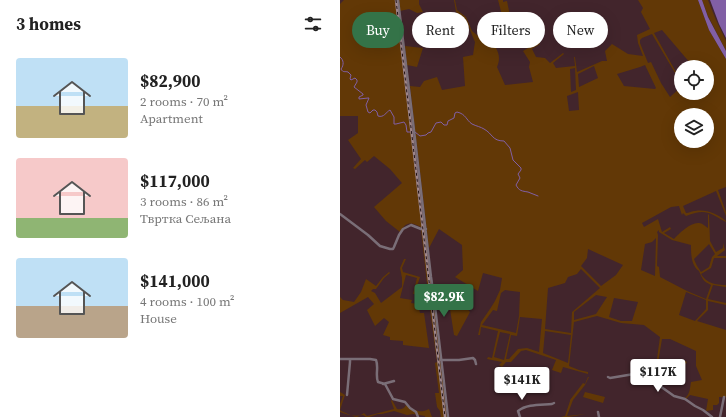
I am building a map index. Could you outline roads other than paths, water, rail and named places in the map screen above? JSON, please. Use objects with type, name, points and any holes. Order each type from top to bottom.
[{"type":"street","points":[[398,0],[448,417]]},
{"type":"street","points":[[340,214],[380,246],[390,250],[393,249],[404,228],[411,225],[421,229],[426,229]]},
{"type":"street","points":[[441,360],[473,358],[476,364]]},
{"type":"street","points":[[340,359],[375,360],[378,363],[376,372],[379,383],[387,386],[393,399],[403,401],[416,412],[418,417]]},
{"type":"street","points":[[348,395],[350,359]]},
{"type":"street","points":[[608,377],[610,378],[634,374],[646,376],[651,378],[674,396],[685,399],[712,417]]},
{"type":"street","points":[[383,384],[394,381]]},
{"type":"street","points":[[720,417],[724,397]]},
{"type":"street","points":[[520,417],[518,412],[520,409],[534,405],[538,406],[554,403]]},
{"type":"street","points":[[598,412],[599,417]]},
{"type":"waterway","points":[[340,57],[343,63],[341,69],[351,75],[351,80],[355,78],[357,80],[354,87],[363,94],[359,97],[359,99],[369,98],[366,105],[368,112],[370,113],[375,110],[378,116],[383,116],[390,110],[394,117],[394,124],[404,122],[407,132],[410,132]]},
{"type":"waterway","points":[[413,132],[420,136],[426,135],[431,132],[436,123],[441,122],[444,125],[447,125],[448,121],[454,118],[455,113],[460,113],[472,124],[484,129],[495,139],[504,141],[510,148],[513,160],[521,168],[518,174],[520,178],[516,185],[517,187],[538,196]]},
{"type":"railway","points":[[396,0],[445,417]]}]
